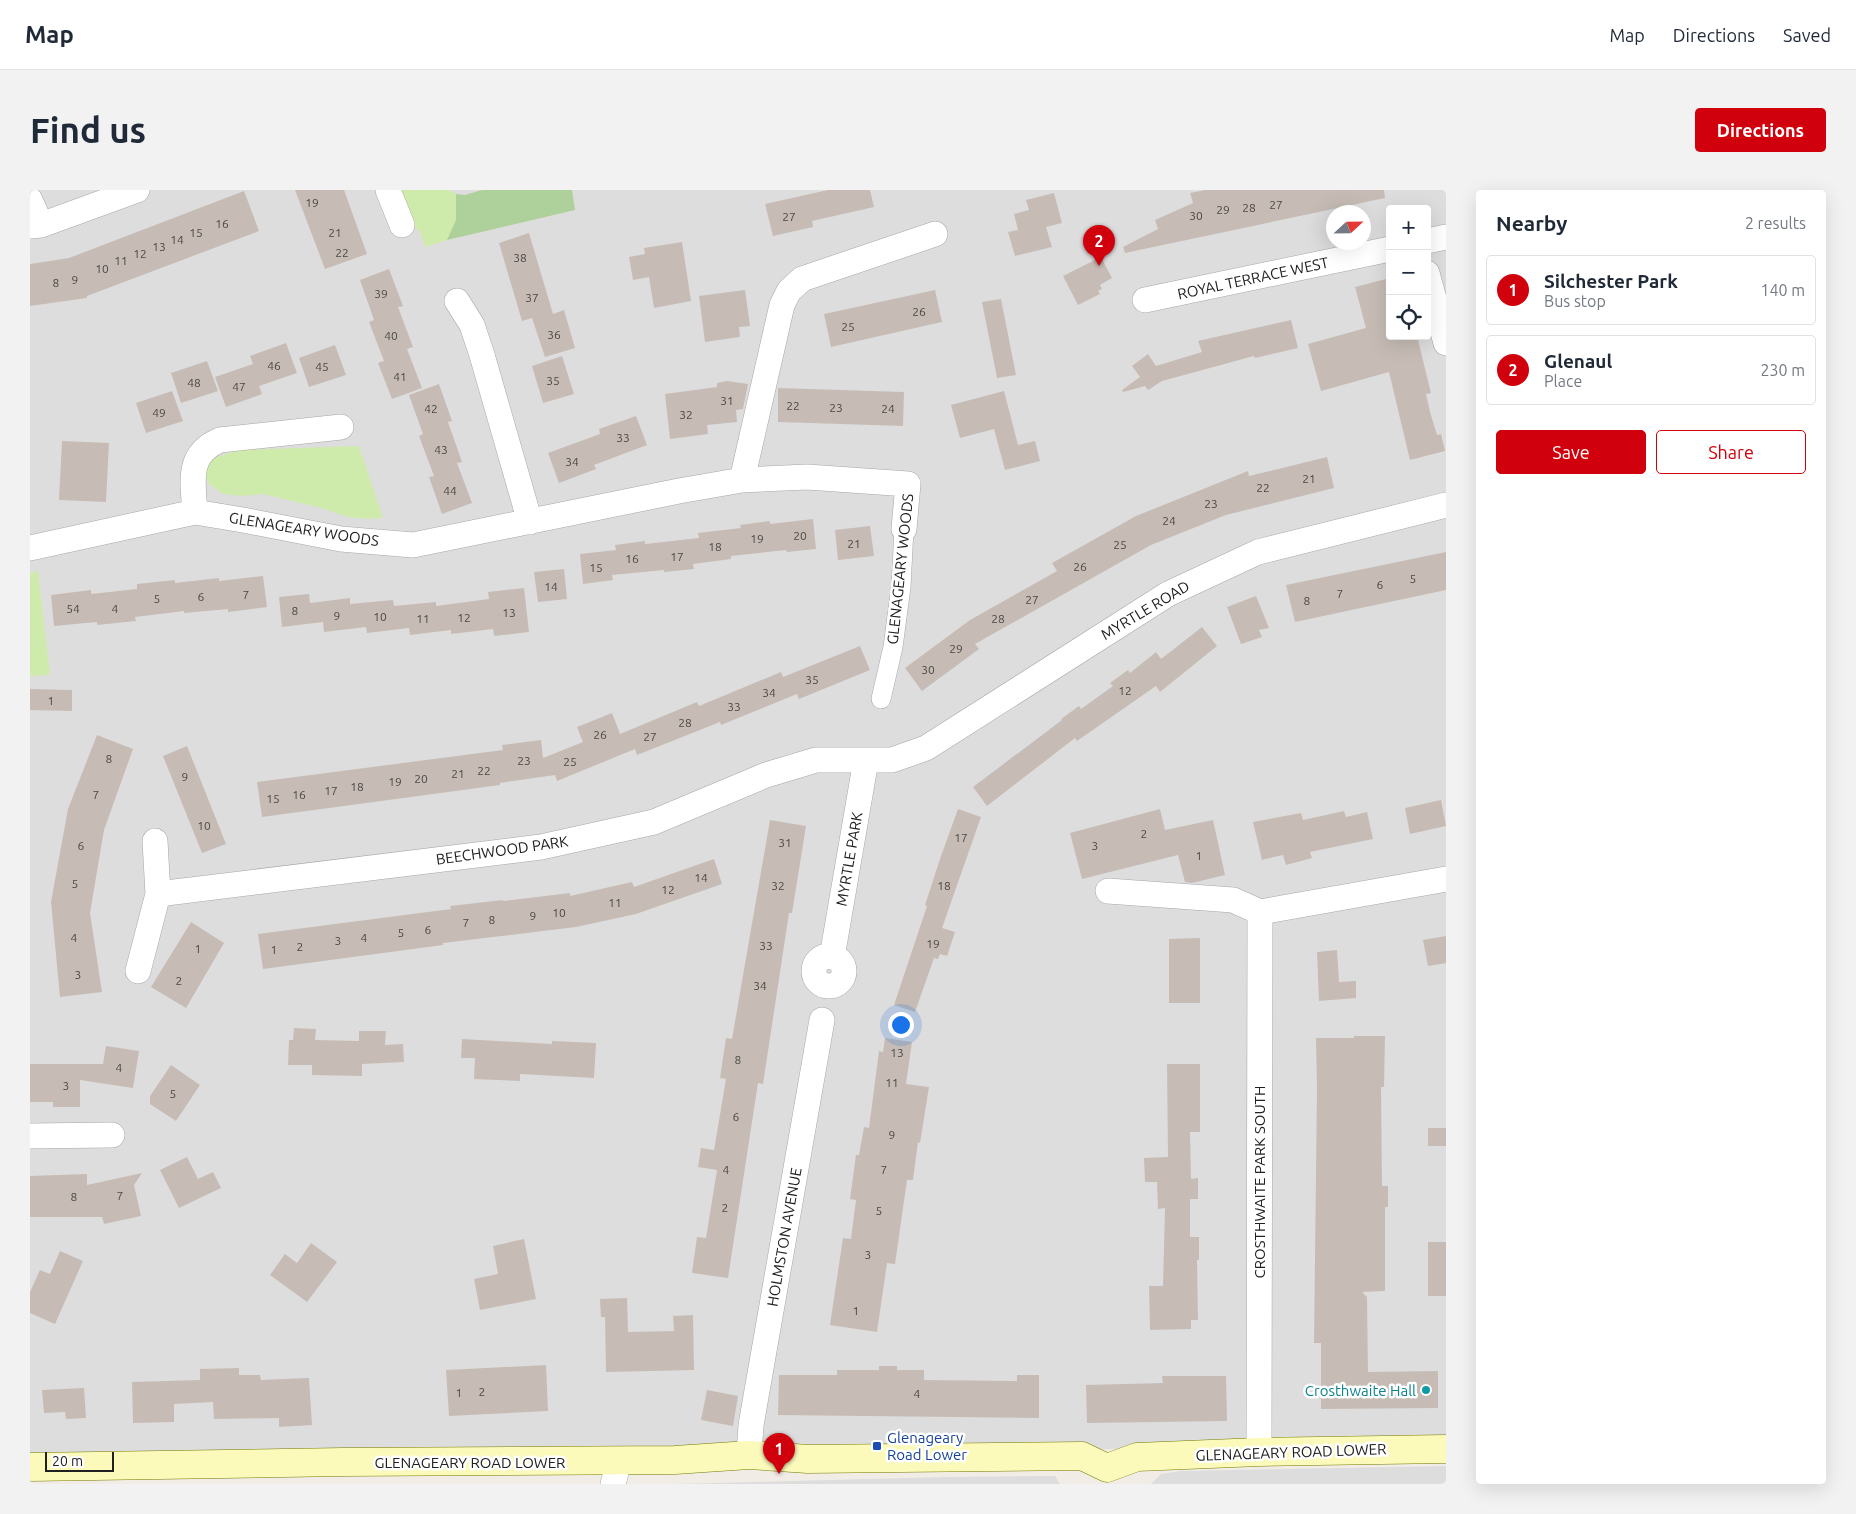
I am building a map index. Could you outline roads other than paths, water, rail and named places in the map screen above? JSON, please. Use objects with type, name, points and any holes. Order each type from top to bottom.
[{"type":"main road","name":"GLENAGEARY ROAD LOWER","points":[[30,1467],[353,1462],[616,1473],[674,1460],[749,1455],[808,1459],[1082,1456],[1107,1476],[1137,1458],[1259,1452],[1446,1449]]},
{"type":"street","points":[[30,200],[36,226],[137,190]]},
{"type":"street","points":[[388,190],[402,225]]},
{"type":"street","points":[[742,480],[782,305],[789,291],[802,279],[935,234]]},
{"type":"street","points":[[1431,240],[1446,237]]},
{"type":"street","name":"ROYAL TERRACE WEST","points":[[1145,300],[1386,250]]},
{"type":"street","points":[[1431,288],[1446,343]]},
{"type":"street","points":[[457,300],[472,325],[482,355],[530,522]]},
{"type":"street","points":[[195,512],[192,481],[194,468],[200,454],[207,445],[220,440],[341,427]]},
{"type":"street","name":"GLENAGEARY WOODS","points":[[30,548],[195,512],[341,539],[413,545],[742,480],[807,477],[908,484],[901,587],[893,647],[881,699]]},
{"type":"street","name":"MYRTLE ROAD","points":[[866,760],[892,760],[926,748],[1168,594],[1258,552],[1446,506]]},
{"type":"street","name":"BEECHWOOD PARK","points":[[158,894],[541,847],[654,822],[766,775],[816,760],[866,760]]},
{"type":"street","name":"MYRTLE PARK","points":[[832,957],[866,760]]},
{"type":"street","points":[[138,971],[158,894],[155,841]]},
{"type":"street","points":[[1108,891],[1233,900],[1260,912],[1446,879]]},
{"type":"street","name":"CROSTHWAITE PARK SOUTH","points":[[1259,1452],[1260,912]]},
{"type":"street","name":"HOLMSTON AVENUE","points":[[749,1455],[751,1424],[822,1020]]},
{"type":"street","points":[[30,1136],[112,1136]]},
{"type":"place","name":"Glenaul","points":[[1099,266]]},
{"type":"place","name":"Crosthwaite Hall","points":[[1426,1390]]},
{"type":"place","name":"Glenageary Road Lower","points":[[877,1446]]},
{"type":"place","name":"Silchester Park","points":[[779,1474]]}]
